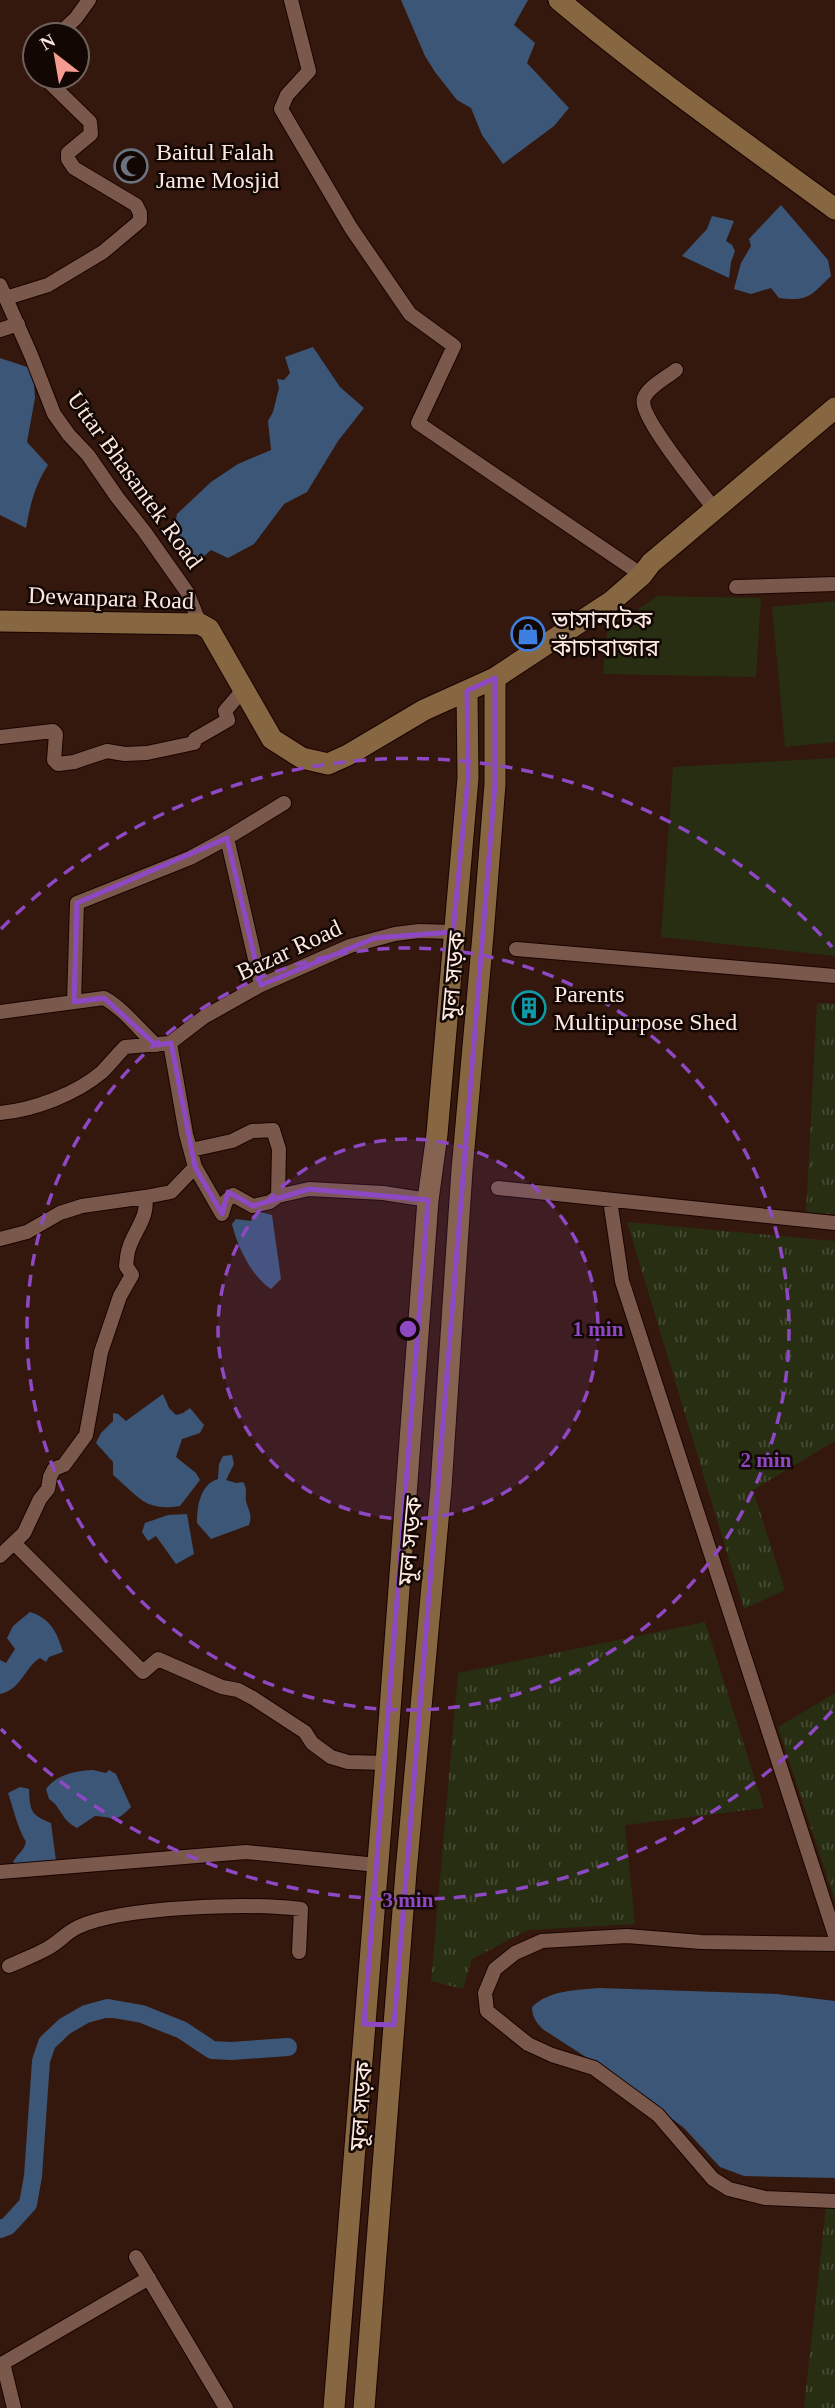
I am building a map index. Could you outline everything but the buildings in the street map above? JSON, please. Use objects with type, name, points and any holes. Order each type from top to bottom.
[{"type":"street","points":[[73,21],[89,0]]},
{"type":"street","points":[[291,0],[309,71],[287,94],[281,109],[351,228],[410,314],[454,346],[418,423],[642,575]]},
{"type":"street","points":[[559,0],[690,104],[835,209]]},
{"type":"street","points":[[3,291],[48,285],[116,243],[140,221],[140,212],[136,205],[74,168],[68,159],[68,153],[91,134],[92,128],[90,122],[58,91]]},
{"type":"street","name":"Uttar Bhasantek Road","points":[[3,291],[54,414],[88,455],[187,592],[200,624]]},
{"type":"street","points":[[0,330],[18,324]]},
{"type":"street","points":[[676,370],[645,394],[642,402],[644,411],[715,510]]},
{"type":"street","points":[[467,691],[495,678],[612,601],[642,575],[650,563],[835,408]]},
{"type":"street","points":[[736,587],[835,584]]},
{"type":"street","name":"Dewanpara Road","points":[[0,621],[200,624],[209,629],[272,739],[302,758],[328,764],[424,710],[467,691]]},
{"type":"street","name":"মূল সড়ক","points":[[364,2408],[441,1487],[465,1135],[495,784],[495,678]]},
{"type":"street","points":[[0,737],[53,731],[56,734],[54,760],[58,764],[74,762],[107,751],[125,754],[169,750],[194,743],[195,739],[228,720],[225,710],[243,690]]},
{"type":"street","name":"মূল সড়ক","points":[[334,2408],[428,1200],[437,1134],[468,778],[467,691]]},
{"type":"street","points":[[74,1002],[77,903],[190,858],[284,803]]},
{"type":"street","points":[[227,838],[261,985]]},
{"type":"street","name":"Bazar Road","points":[[163,1044],[261,985],[314,963],[332,952],[375,938],[419,931],[453,932]]},
{"type":"street","points":[[516,949],[835,976]]},
{"type":"street","points":[[0,1012],[104,998],[116,1005],[133,1025],[163,1044],[195,1167],[222,1214],[226,1201],[233,1195],[253,1206],[270,1202],[278,1196],[309,1189],[403,1195],[428,1200]]},
{"type":"street","points":[[0,1113],[40,1104],[77,1088],[104,1070],[125,1047],[163,1044]]},
{"type":"street","points":[[191,1150],[232,1141],[252,1131],[273,1130],[279,1149],[278,1196]]},
{"type":"street","points":[[437,1134],[465,1135]]},
{"type":"street","points":[[0,1239],[27,1232],[60,1213],[82,1206],[171,1192],[195,1167]]},
{"type":"street","points":[[498,1188],[835,1223]]},
{"type":"street","points":[[0,1556],[24,1533],[40,1499],[48,1489],[54,1469],[64,1465],[86,1436],[101,1352],[120,1296],[132,1275],[125,1266],[129,1247],[147,1208],[145,1197]]},
{"type":"street","points":[[610,1200],[622,1281],[835,1935]]},
{"type":"street","points":[[14,1543],[143,1672],[159,1659],[253,1698],[305,1732],[312,1743],[331,1757],[348,1762],[386,1763]]},
{"type":"street","points":[[0,1872],[246,1852],[377,1865]]},
{"type":"street","points":[[9,1966],[48,1948],[78,1927],[121,1916],[194,1909],[301,1909],[299,1952]]},
{"type":"street","points":[[835,1944],[701,1942],[627,1936],[542,1941],[515,1953],[495,1969],[485,1993],[487,2011],[528,2044],[552,2055],[594,2068],[658,2115],[713,2179],[729,2189],[765,2198],[835,2201]]},
{"type":"street","points":[[364,2024],[394,2025]]},
{"type":"street","points":[[136,2257],[226,2408]]},
{"type":"street","points":[[13,2408],[1,2364],[149,2278]]},
{"type":"highlighted area","points":[[495,678],[495,784],[394,2025],[364,2024],[428,1200],[309,1189],[253,1206],[228,1192],[222,1214],[195,1167],[171,1043],[156,1045],[104,998],[74,1002],[77,903],[227,838],[261,985],[375,938],[453,932],[468,778],[467,691]]},
{"type":"green space","points":[[657,596],[761,598],[756,677],[603,674],[607,632]]},
{"type":"green space","points":[[835,601],[835,742],[785,747],[772,607]]},
{"type":"green space","points":[[835,758],[835,956],[661,937],[673,767]]},
{"type":"green space","points":[[817,1003],[835,1004],[835,1214],[806,1213]]},
{"type":"green space","points":[[627,1222],[835,1241],[835,1441],[753,1490],[785,1590],[744,1609]]},
{"type":"green space","points":[[705,1622],[764,1808],[625,1825],[635,1924],[528,1930],[472,1959],[463,1989],[431,1981],[458,1673]]},
{"type":"green space","points":[[835,1693],[835,1901],[778,1727]]},
{"type":"green space","points":[[826,2206],[835,2207],[835,2408],[804,2408]]},
{"type":"water","points":[[401,0],[528,0],[514,25],[535,43],[527,63],[569,108],[554,126],[503,164],[482,135],[471,108],[457,100],[425,56]]},
{"type":"water","points":[[781,205],[828,260],[831,276],[809,296],[797,299],[779,298],[771,288],[751,294],[734,289],[741,263],[751,246],[749,239]]},
{"type":"water","points":[[712,216],[734,221],[726,241],[735,251],[729,278],[682,256],[707,229]]},
{"type":"water","points":[[313,347],[340,387],[364,408],[338,441],[307,492],[284,504],[254,544],[228,558],[211,550],[200,560],[187,553],[173,534],[177,514],[211,482],[238,464],[271,450],[268,421],[279,388],[277,379],[284,380],[290,373],[285,357]]},
{"type":"water","points":[[0,358],[33,369],[35,398],[27,442],[48,465],[34,495],[26,528],[0,515]]},
{"type":"water","points":[[260,1212],[272,1215],[281,1279],[271,1289],[246,1260],[232,1224],[236,1219],[251,1221],[252,1216]]},
{"type":"water","points":[[163,1394],[169,1408],[176,1415],[190,1408],[204,1425],[200,1433],[182,1439],[176,1457],[196,1473],[200,1480],[180,1506],[158,1507],[143,1501],[113,1475],[113,1462],[96,1443],[101,1433],[113,1421],[113,1413],[126,1421]]},
{"type":"water","points":[[232,1455],[234,1464],[226,1480],[243,1482],[250,1515],[249,1525],[211,1539],[197,1523],[199,1503],[203,1491],[218,1479],[219,1464],[223,1456]]},
{"type":"water","points":[[187,1514],[194,1554],[176,1564],[156,1536],[148,1541],[142,1532],[145,1523],[168,1515]]},
{"type":"water","points":[[30,1612],[43,1618],[52,1627],[63,1652],[49,1657],[46,1662],[40,1658],[13,1688],[0,1694],[0,1660],[6,1663],[15,1649],[7,1638],[13,1626]]},
{"type":"water","points":[[93,1770],[106,1773],[109,1770],[116,1774],[131,1807],[118,1818],[95,1816],[77,1828],[67,1821],[49,1799],[46,1789],[61,1777],[74,1772]]},
{"type":"water","points":[[20,1787],[29,1789],[32,1811],[51,1823],[56,1861],[21,1867],[13,1862],[26,1842],[8,1793]]},
{"type":"water","points":[[600,1988],[777,1994],[835,2001],[835,2178],[744,2176],[720,2167],[684,2128],[620,2079],[544,2030],[534,2017],[532,2007],[547,1997]]},
{"type":"waterway","points":[[0,2229],[8,2226],[28,2204],[33,2176],[41,2061],[47,2043],[65,2026],[86,2014],[108,2008],[142,2014],[182,2030],[212,2050],[288,2047]]},
{"type":"place","name":"Baitul Falah Jame Mosjid","points":[[131,166]]},
{"type":"place","name":"ভাসানটেক কাঁচাবাজার","points":[[528,634]]},
{"type":"place","name":"Parents Multipurpose Shed","points":[[529,1008]]}]
